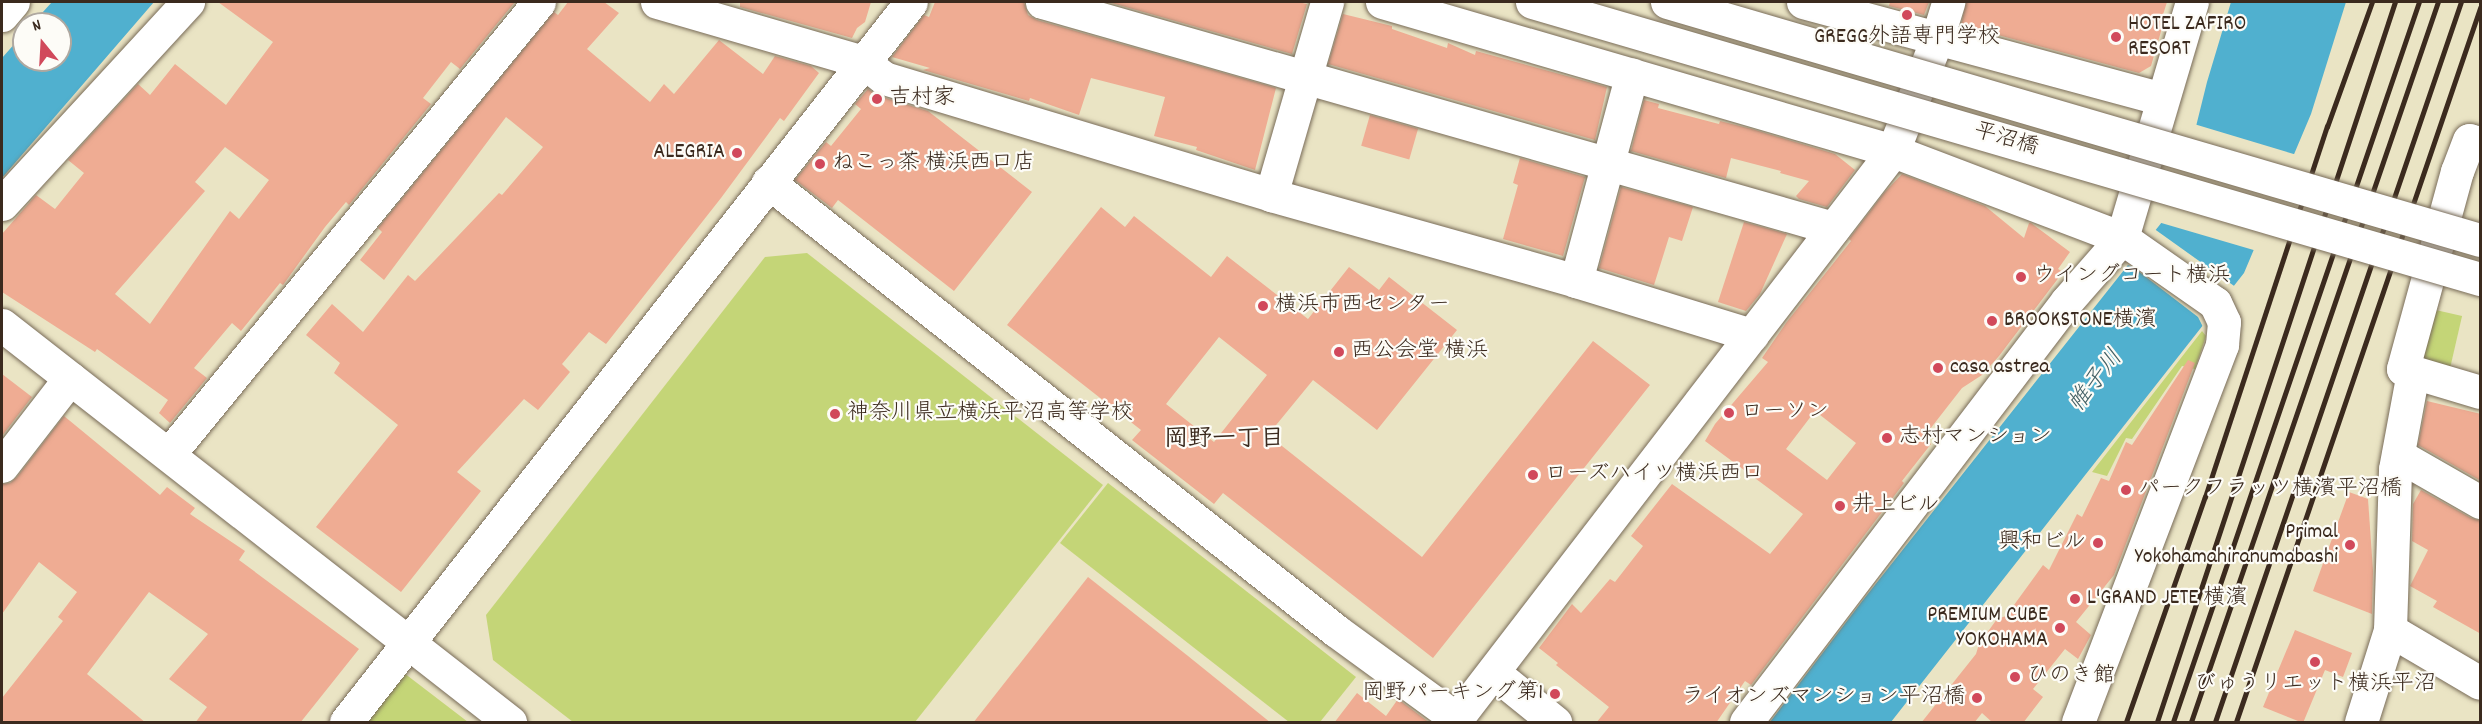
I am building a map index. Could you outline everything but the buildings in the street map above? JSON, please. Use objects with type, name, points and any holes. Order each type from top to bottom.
[{"type":"street","points":[[2,15],[13,2]]},
{"type":"street","points":[[2,204],[188,2]]},
{"type":"street","points":[[170,454],[539,2]]},
{"type":"street","points":[[657,2],[863,62],[884,78],[1271,195],[1576,281],[1752,335]]},
{"type":"street","points":[[346,723],[911,2]]},
{"type":"street","points":[[1042,2],[1833,228]]},
{"type":"street","points":[[1271,195],[1327,2]]},
{"type":"street","points":[[1382,2],[1893,151],[2122,238],[2215,303],[2224,322],[2222,345],[2078,723]]},
{"type":"street","name":"平沼橋","points":[[1532,2],[2481,279]]},
{"type":"street","name":"平沼橋","points":[[1667,2],[2481,240]]},
{"type":"street","points":[[1803,2],[2162,99]]},
{"type":"street","points":[[768,182],[1335,630],[1456,721],[1893,151],[1937,39],[1948,2]]},
{"type":"street","points":[[1746,723],[2067,301],[2122,238],[2192,2]]},
{"type":"street","points":[[1576,281],[1632,74]]},
{"type":"street","points":[[2481,143],[2469,140],[2457,171],[2403,369],[2481,392]]},
{"type":"street","points":[[2,325],[170,454],[510,723]]},
{"type":"street","points":[[2361,723],[2390,630],[2398,455],[2413,372]]},
{"type":"street","points":[[2,466],[70,378]]},
{"type":"street","points":[[2398,455],[2481,502]]},
{"type":"street","points":[[2390,630],[2481,683]]},
{"type":"street","points":[[1493,672],[1555,723]]},
{"type":"green space","name":"神奈川県立横浜平沼高等学校","points":[[807,253],[1103,485],[915,722],[573,722],[493,660],[486,615],[765,257]]},
{"type":"green space","points":[[2427,308],[2462,316],[2450,369],[2415,361]]},
{"type":"green space","points":[[2202,331],[2206,336],[2195,369],[2182,366],[2132,439],[2126,438],[2107,476],[2092,472]]},
{"type":"green space","points":[[1108,483],[1356,677],[1320,722],[1289,722],[1060,543]]},
{"type":"green space","points":[[404,673],[468,722],[365,722]]},
{"type":"water","points":[[52,2],[154,2],[2,178],[2,58],[12,47],[12,72],[72,72],[72,12],[43,12]]},
{"type":"water","name":"帷子川","points":[[2231,2],[2346,2],[2311,114],[2244,273],[1891,722],[1770,722],[1863,600],[2177,203],[2207,82]]},
{"type":"pier","points":[[2194,124],[2297,155],[2257,251],[2158,222],[2174,201]]},
{"type":"pier","points":[[2153,228],[2237,288],[2204,329],[2198,317],[2133,267],[2125,264]]},
{"type":"railway","points":[[2126,722],[2205,497],[2327,127],[2372,2]]},
{"type":"railway","points":[[2157,722],[2395,2]]},
{"type":"railway","points":[[2173,722],[2419,2]]},
{"type":"railway","points":[[2191,722],[2438,2]]},
{"type":"railway","points":[[2215,722],[2461,2]]},
{"type":"railway","points":[[2236,722],[2480,8]]},
{"type":"place","name":"GREGG外語専門学校","points":[[1907,15]]},
{"type":"place","name":"HOTEL ZAFIRO RESORT","points":[[2116,37]]},
{"type":"place","name":"吉村家","points":[[877,99]]},
{"type":"place","name":"ALEGRIA","points":[[737,153]]},
{"type":"place","name":"ねこっ茶 横浜西口店","points":[[820,164]]},
{"type":"place","name":"ウイングコート横浜","points":[[2021,277]]},
{"type":"place","name":"横浜市西センター","points":[[1263,306]]},
{"type":"place","name":"BROOKSTONE横濱","points":[[1992,321]]},
{"type":"place","name":"西公会堂 横浜","points":[[1339,352]]},
{"type":"place","name":"casa astrea","points":[[1938,368]]},
{"type":"place","name":"ローソン","points":[[1729,413]]},
{"type":"place","name":"神奈川県立横浜平沼高等学校","points":[[835,414]]},
{"type":"place","name":"志村マンション","points":[[1887,438]]},
{"type":"place","name":"ローズハイツ横浜西口","points":[[1533,475]]},
{"type":"place","name":"パークフラッツ横濱平沼橋","points":[[2126,490]]},
{"type":"place","name":"井上ビル","points":[[1840,506]]},
{"type":"place","name":"興和ビル","points":[[2098,543]]},
{"type":"place","name":"Primal Yokohamahiranumabashi","points":[[2350,545]]},
{"type":"place","name":"L'GRAND JETE 横濱","points":[[2075,599]]},
{"type":"place","name":"PREMIUM CUBE YOKOHAMA","points":[[2060,628]]},
{"type":"place","name":"びゅうリエット横浜平沼","points":[[2315,662]]},
{"type":"place","name":"ひのき館","points":[[2015,677]]},
{"type":"place","name":"岡野パーキング第1","points":[[1555,694]]},
{"type":"place","name":"ライオンズマンション平沼橋","points":[[1977,698]]},
{"type":"district","name":"岡野一丁目","points":[[1224,441]]}]
